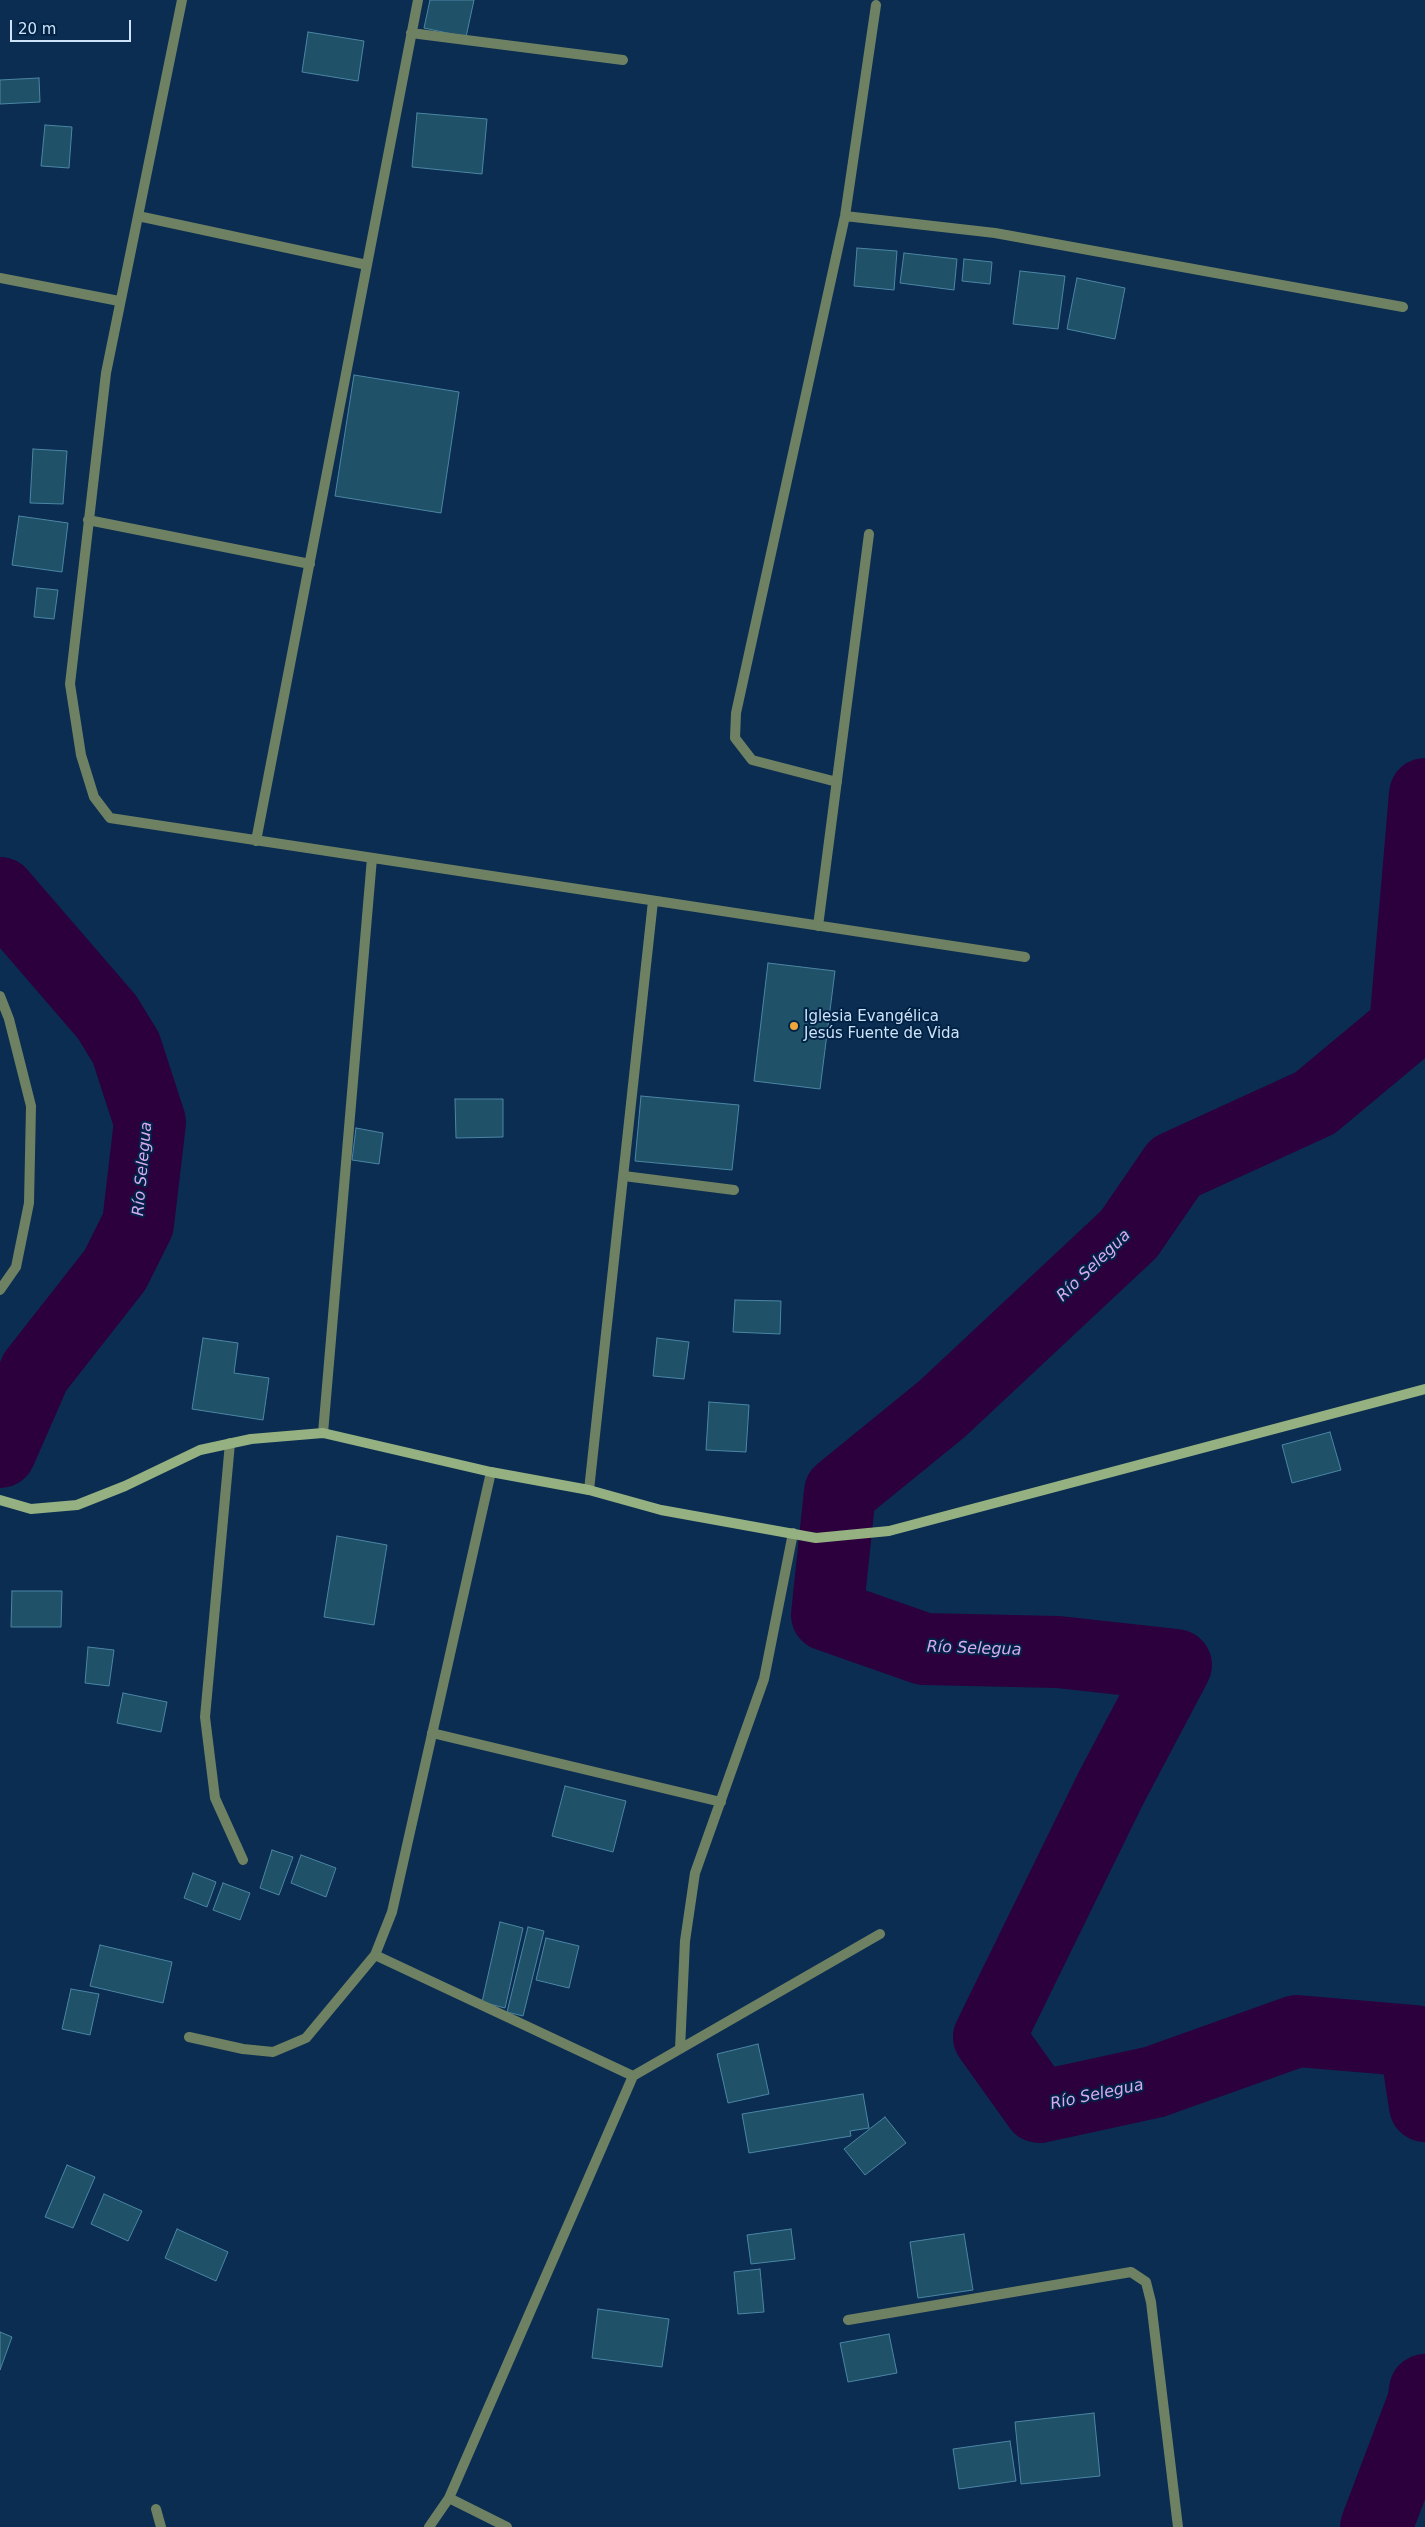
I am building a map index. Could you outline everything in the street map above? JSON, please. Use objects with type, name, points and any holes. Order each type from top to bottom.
[{"type":"street","points":[[182,0],[119,301],[106,373],[70,684],[81,755],[94,797],[110,818],[1025,957]]},
{"type":"street","points":[[256,841],[418,0]]},
{"type":"street","points":[[837,782],[752,760],[735,738],[736,713],[845,216],[876,5]]},
{"type":"street","points":[[411,33],[623,60]]},
{"type":"street","points":[[138,216],[367,266]]},
{"type":"street","points":[[845,216],[995,233],[1402,307]]},
{"type":"street","points":[[0,278],[119,301]]},
{"type":"street","points":[[88,520],[310,564]]},
{"type":"street","points":[[818,926],[869,534]]},
{"type":"street","points":[[323,1433],[372,858]]},
{"type":"street","points":[[588,1490],[653,901]]},
{"type":"street","points":[[0,996],[9,1019],[31,1106],[30,1202],[16,1267],[0,1290]]},
{"type":"street","points":[[624,1176],[734,1190]]},
{"type":"street","points":[[0,1500],[31,1509],[77,1504],[124,1486],[200,1450],[251,1439],[323,1433],[491,1472],[588,1490],[661,1510],[816,1538],[889,1531],[1425,1390]]},
{"type":"street","points":[[230,1443],[205,1717],[215,1798],[244,1860]]},
{"type":"street","points":[[189,2037],[243,2049],[273,2052],[306,2038],[375,1955],[392,1912],[491,1472]]},
{"type":"street","points":[[680,2049],[685,1942],[695,1873],[764,1679],[793,1533]]},
{"type":"street","points":[[432,1733],[721,1802]]},
{"type":"street","points":[[429,2527],[449,2498],[633,2076],[880,1934]]},
{"type":"street","points":[[375,1955],[633,2076]]},
{"type":"street","points":[[848,2320],[1131,2272],[1146,2282],[1151,2302],[1178,2527]]},
{"type":"street","points":[[449,2498],[507,2527]]},
{"type":"street","points":[[156,2509],[161,2527]]},
{"type":"building","points":[[430,0],[474,0],[466,37],[424,28]]},
{"type":"building","points":[[308,32],[364,41],[358,81],[302,72]]},
{"type":"building","points":[[39,78],[40,102],[0,104],[0,80]]},
{"type":"building","points":[[417,113],[487,119],[482,174],[412,167]]},
{"type":"building","points":[[45,125],[72,127],[69,168],[41,166]]},
{"type":"building","points":[[857,248],[897,251],[894,290],[854,286]]},
{"type":"building","points":[[904,253],[957,259],[954,290],[900,283]]},
{"type":"building","points":[[964,259],[992,262],[990,284],[962,281]]},
{"type":"building","points":[[1020,271],[1065,276],[1058,329],[1013,324]]},
{"type":"building","points":[[1077,278],[1125,288],[1115,339],[1067,329]]},
{"type":"building","points":[[354,375],[459,392],[441,513],[335,496]]},
{"type":"building","points":[[33,449],[67,451],[63,504],[30,503]]},
{"type":"building","points":[[19,516],[68,523],[62,572],[12,565]]},
{"type":"building","points":[[37,588],[58,590],[54,619],[34,617]]},
{"type":"building","name":"Iglesia Evangélica Jesús Fuente de Vida","points":[[768,963],[835,971],[820,1089],[754,1081]]},
{"type":"building","points":[[641,1096],[739,1105],[732,1170],[635,1161]]},
{"type":"building","points":[[455,1099],[503,1099],[503,1137],[456,1138]]},
{"type":"building","points":[[356,1128],[383,1133],[379,1164],[352,1160]]},
{"type":"building","points":[[735,1300],[781,1301],[780,1334],[733,1332]]},
{"type":"building","points":[[203,1338],[238,1343],[234,1373],[269,1378],[263,1420],[192,1409]]},
{"type":"building","points":[[657,1338],[689,1342],[684,1379],[653,1376]]},
{"type":"building","points":[[709,1402],[749,1405],[746,1452],[706,1450]]},
{"type":"building","points":[[1330,1432],[1341,1470],[1292,1483],[1282,1445]]},
{"type":"building","points":[[337,1536],[387,1545],[374,1625],[324,1617]]},
{"type":"building","points":[[12,1591],[62,1591],[61,1627],[11,1627]]},
{"type":"building","points":[[88,1647],[114,1650],[109,1686],[85,1683]]},
{"type":"building","points":[[123,1693],[167,1702],[161,1732],[117,1723]]},
{"type":"building","points":[[565,1786],[626,1801],[613,1852],[552,1836]]},
{"type":"building","points":[[272,1850],[293,1857],[279,1895],[260,1888]]},
{"type":"building","points":[[301,1855],[336,1868],[326,1897],[291,1883]]},
{"type":"building","points":[[193,1873],[216,1882],[207,1907],[184,1898]]},
{"type":"building","points":[[223,1883],[250,1893],[240,1920],[213,1910]]},
{"type":"building","points":[[500,1922],[523,1928],[505,2008],[482,2002]]},
{"type":"building","points":[[528,1927],[544,1931],[523,2016],[507,2012]]},
{"type":"building","points":[[546,1938],[579,1946],[569,1988],[536,1980]]},
{"type":"building","points":[[100,1945],[172,1962],[163,2003],[90,1986]]},
{"type":"building","points":[[71,1989],[99,1994],[90,2035],[62,2029]]},
{"type":"building","points":[[758,2044],[769,2094],[728,2103],[717,2054]]},
{"type":"building","points":[[863,2094],[869,2128],[850,2131],[851,2136],[749,2153],[742,2114]]},
{"type":"building","points":[[885,2117],[906,2143],[865,2175],[844,2149]]},
{"type":"building","points":[[67,2165],[95,2177],[73,2228],[45,2217]]},
{"type":"building","points":[[104,2194],[142,2211],[128,2241],[91,2224]]},
{"type":"building","points":[[177,2229],[228,2252],[216,2281],[165,2258]]},
{"type":"building","points":[[791,2229],[795,2259],[751,2264],[747,2235]]},
{"type":"building","points":[[964,2234],[973,2290],[918,2298],[910,2242]]},
{"type":"building","points":[[760,2269],[764,2312],[738,2314],[734,2272]]},
{"type":"building","points":[[598,2309],[669,2319],[662,2367],[592,2358]]},
{"type":"building","points":[[0,2332],[12,2337],[0,2370]]},
{"type":"building","points":[[889,2334],[897,2373],[848,2382],[840,2343]]},
{"type":"building","points":[[1094,2413],[1100,2476],[1021,2484],[1015,2422]]},
{"type":"building","points":[[1010,2441],[1016,2481],[959,2489],[953,2449]]},
{"type":"waterway","name":"Río Selegua","points":[[1425,794],[1405,1028],[1315,1103],[1175,1167],[1129,1234],[942,1409],[840,1492],[827,1615],[924,1649],[1058,1652],[1176,1665],[1111,1788],[989,2037],[1039,2107],[1154,2082],[1297,2031],[1415,2041],[1425,2106]]},
{"type":"waterway","name":"Río Selegua","points":[[0,893],[107,1017],[126,1048],[150,1122],[138,1224],[115,1270],[35,1372],[0,1452]]},
{"type":"waterway","name":"Río Selegua","points":[[1376,2527],[1423,2403],[1425,2390]]},
{"type":"place","name":"Iglesia Evangélica Jesús Fuente de Vida","points":[[794,1026]]}]
